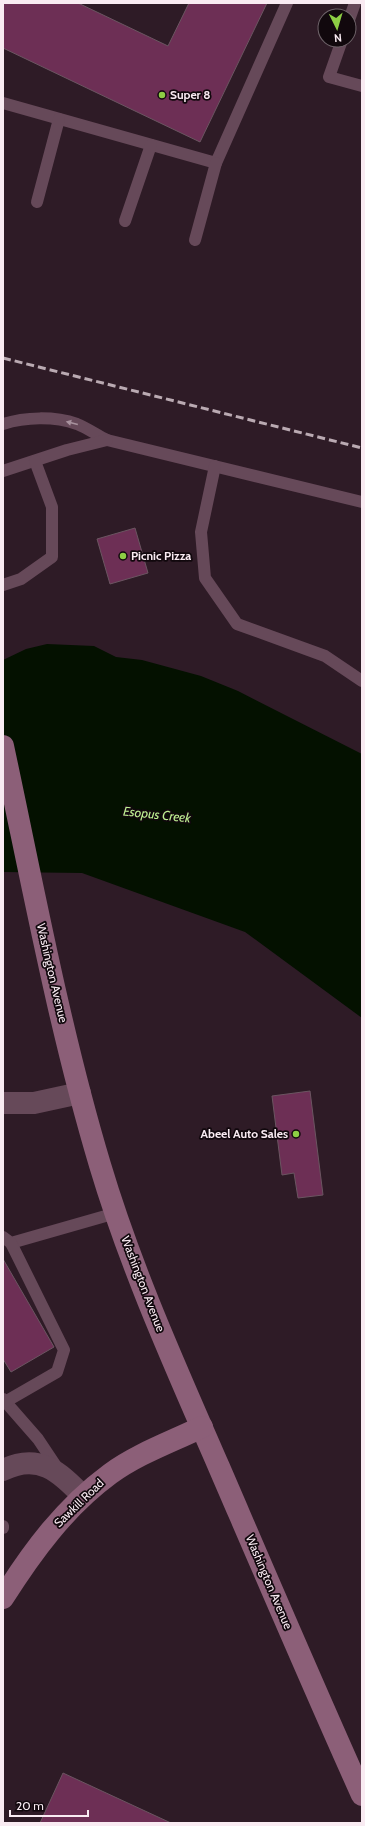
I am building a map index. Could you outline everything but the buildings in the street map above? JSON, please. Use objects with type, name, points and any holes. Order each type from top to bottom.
[{"type":"main road","name":"Washington Avenue","points":[[3,746],[44,939],[80,1093],[116,1213],[137,1272],[202,1427],[362,1795]]},
{"type":"main road","name":"Sawkill Road","points":[[3,1598],[31,1556],[57,1524],[83,1496],[110,1474],[139,1456],[202,1427]]},
{"type":"street","points":[[3,1103],[34,1103],[80,1093]]},
{"type":"street","points":[[3,1470],[11,1466],[31,1463],[49,1467],[62,1475],[83,1496]]},
{"type":"lane","points":[[195,240],[216,163],[287,3]]},
{"type":"lane","points":[[339,48],[329,77],[362,86]]},
{"type":"lane","points":[[3,103],[216,163]]},
{"type":"lane","points":[[37,202],[59,119]]},
{"type":"lane","points":[[124,221],[151,145]]},
{"type":"lane","points":[[3,424],[20,418],[53,420],[77,424],[107,440],[362,502]]},
{"type":"lane","points":[[3,471],[67,450],[107,440]]},
{"type":"lane","points":[[3,586],[21,579],[52,557],[52,507],[35,461]]},
{"type":"lane","points":[[215,466],[201,532],[205,578],[237,624],[325,656],[362,681]]},
{"type":"lane","points":[[62,1475],[38,1439],[4,1401],[57,1372],[64,1350],[7,1240],[116,1213]]},
{"type":"water","name":"Esopus Creek","points":[[47,644],[94,646],[116,657],[142,660],[201,676],[238,691],[362,754],[362,1018],[245,932],[82,873],[3,872],[3,660],[26,649]]},
{"type":"railway","points":[[3,358],[362,448]]},
{"type":"place","name":"Super 8","points":[[162,95]]},
{"type":"place","name":"Picnic Pizza","points":[[123,556]]},
{"type":"place","name":"Abeel Auto Sales","points":[[296,1134]]}]
